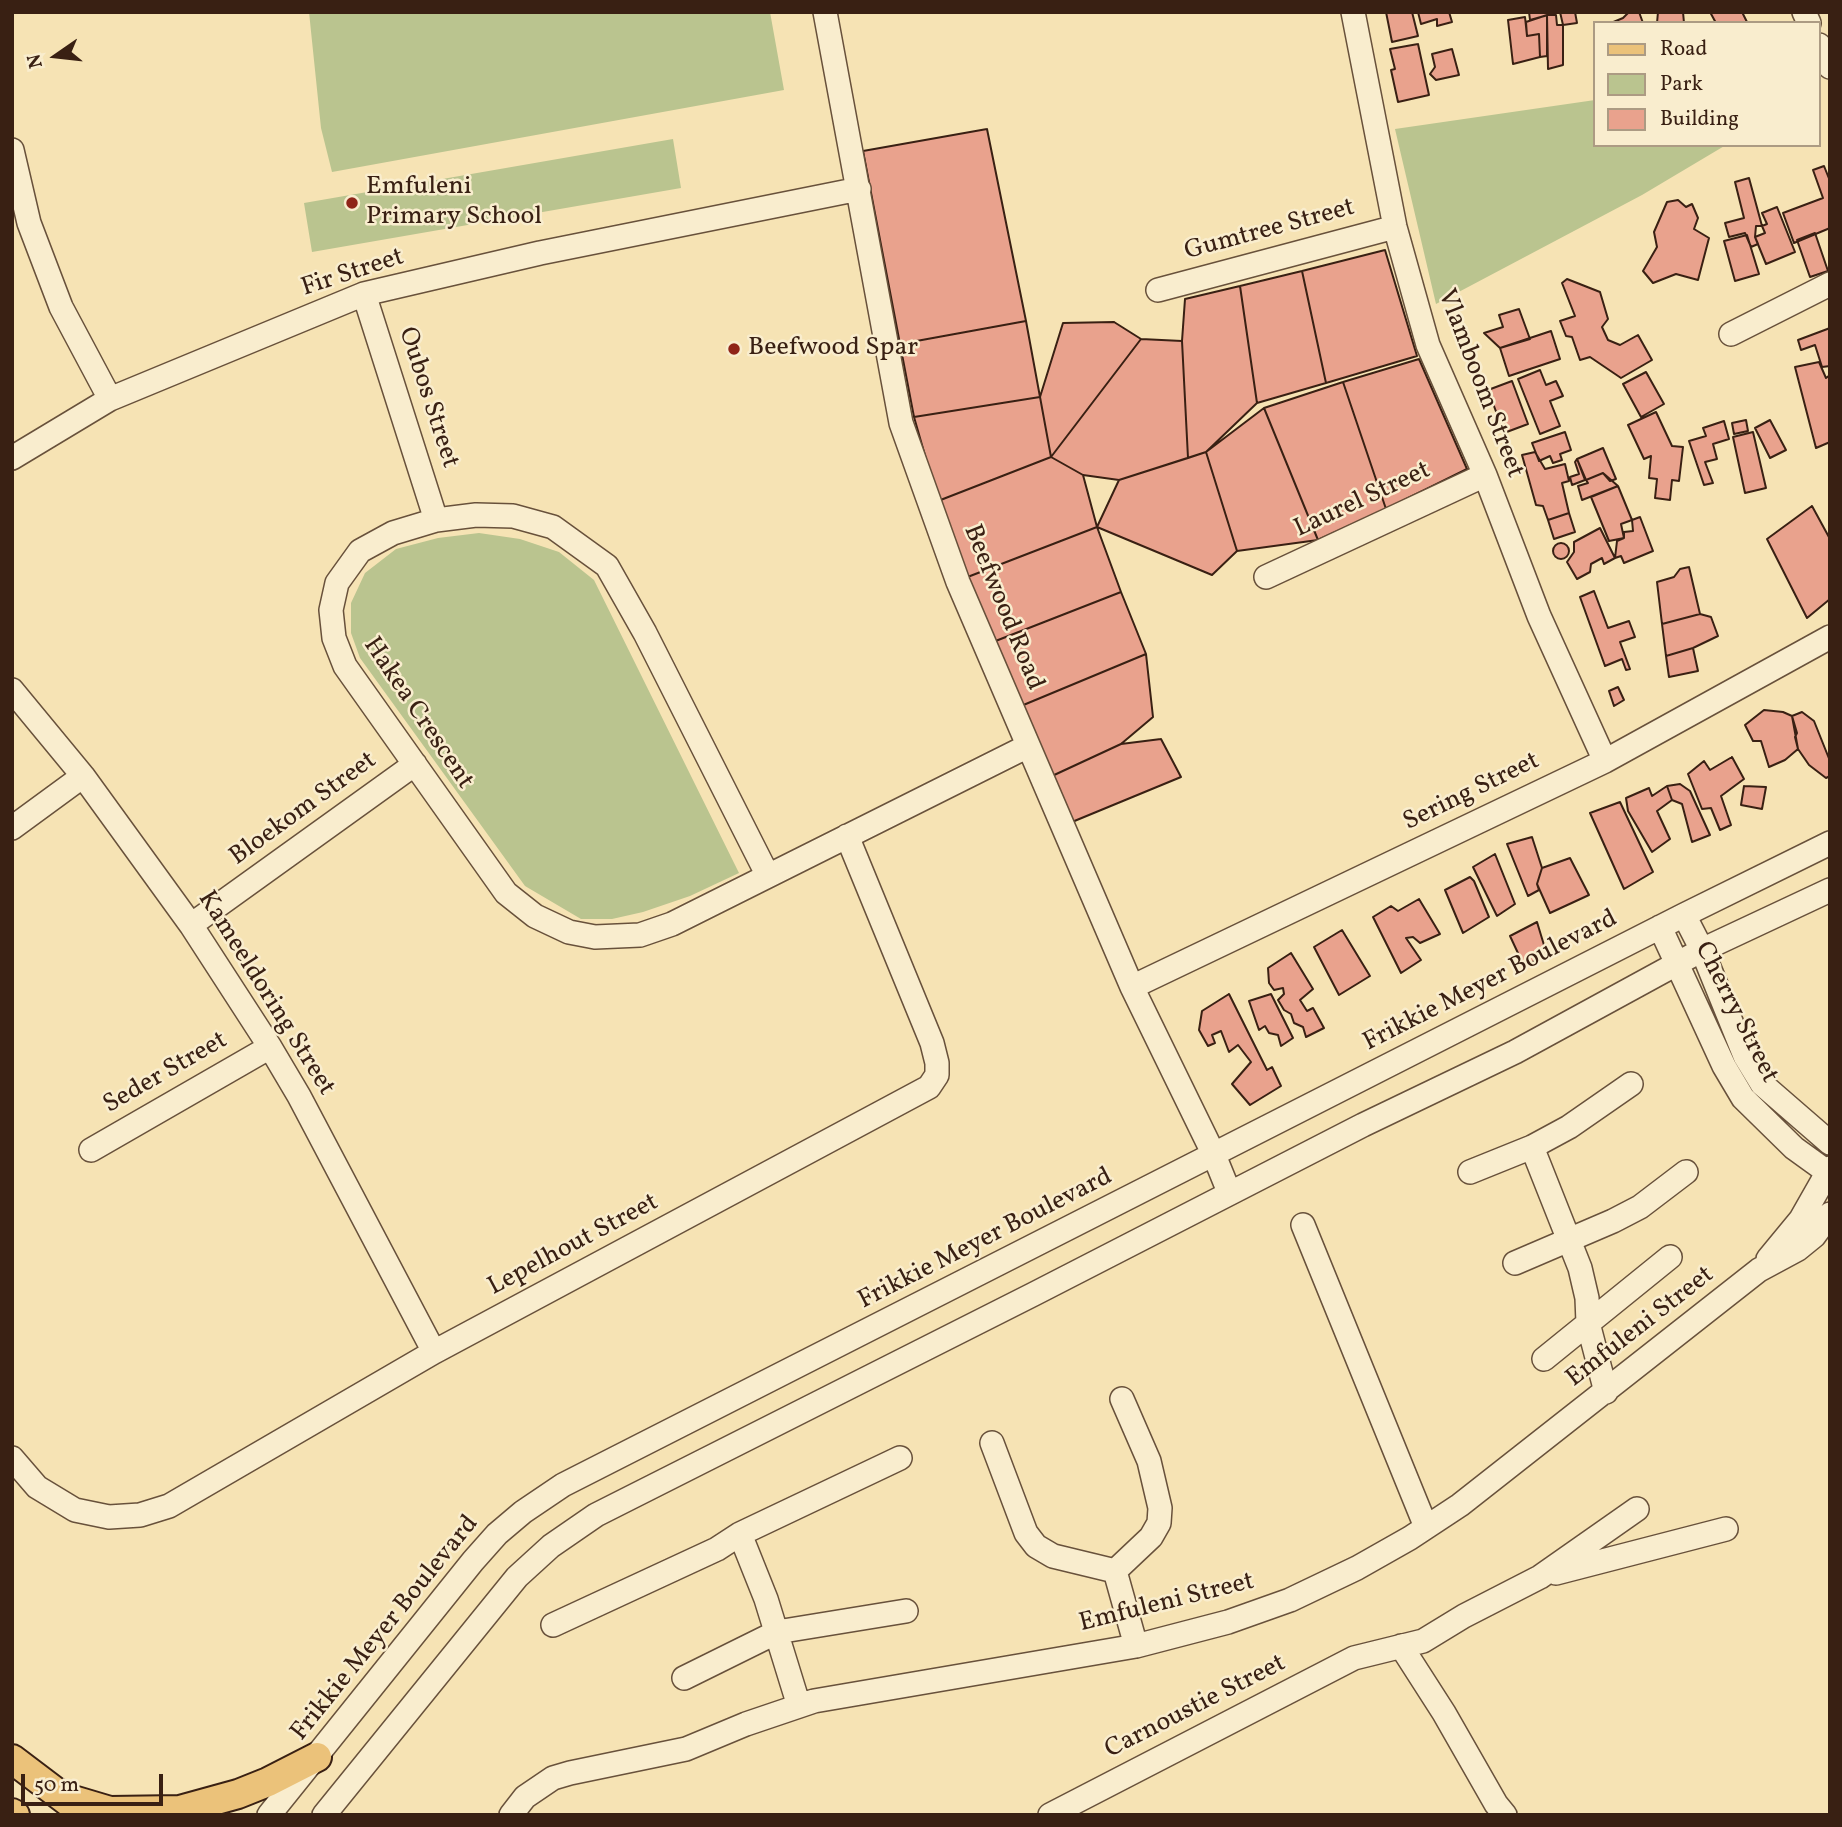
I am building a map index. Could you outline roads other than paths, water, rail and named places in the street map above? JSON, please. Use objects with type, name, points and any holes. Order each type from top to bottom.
[{"type":"main road","points":[[63,1797],[110,1811],[180,1810],[238,1794],[317,1757]]},
{"type":"main road","points":[[12,1759],[86,1815]]},
{"type":"street","name":"Beefwood Road","points":[[825,12],[901,423],[958,582],[1132,987],[1214,1155],[1229,1192]]},
{"type":"street","name":"Vlamboom Street","points":[[1353,12],[1395,227],[1428,345],[1485,475],[1539,616],[1605,761]]},
{"type":"street","points":[[1821,49],[1830,67]]},
{"type":"street","points":[[12,150],[21,226],[110,399]]},
{"type":"street","name":"Fir Street","points":[[12,458],[110,399],[364,294],[540,253],[859,189]]},
{"type":"street","name":"Gumtree Street","points":[[1158,290],[1395,227]]},
{"type":"street","points":[[1731,334],[1830,284]]},
{"type":"street","name":"Oubos Street","points":[[364,294],[436,520]]},
{"type":"street","name":"Laurel Street","points":[[1266,577],[1485,475]]},
{"type":"street","name":"Hakea Crescent","points":[[768,876],[640,623],[607,566],[553,527],[513,516],[436,520],[393,533],[360,551],[337,583],[331,610],[334,638],[345,666],[506,893],[534,916],[569,932],[595,937],[640,935],[672,924],[768,876],[847,836],[1028,746]]},
{"type":"street","name":"Sering Street","points":[[1132,987],[1605,761],[1830,637]]},
{"type":"street","name":"Kameeldoring Street","points":[[12,690],[82,776],[191,925],[270,1046],[434,1352]]},
{"type":"street","name":"Bloekom Street","points":[[191,925],[415,764]]},
{"type":"street","points":[[12,828],[82,776]]},
{"type":"street","name":"Lepelhout Street","points":[[12,1458],[37,1487],[75,1510],[109,1517],[140,1515],[169,1506],[434,1352],[929,1087],[937,1075],[932,1043],[847,836]]},
{"type":"street","name":"Frikkie Meyer Boulevard","points":[[269,1815],[497,1534],[523,1512],[563,1485],[1830,843]]},
{"type":"street","points":[[324,1815],[517,1577],[570,1531],[596,1514],[1034,1294],[1229,1192],[1515,1052],[1702,950],[1830,890]]},
{"type":"street","name":"Cherry Street","points":[[1684,915],[1702,950],[1745,1056],[1762,1084],[1830,1143]]},
{"type":"street","name":"Cherry Street","points":[[1660,927],[1724,1066],[1743,1098],[1771,1127],[1829,1172]]},
{"type":"street","name":"Seder Street","points":[[91,1150],[270,1046]]},
{"type":"street","points":[[1470,1172],[1532,1147],[1569,1126],[1631,1084]]},
{"type":"street","points":[[1532,1147],[1570,1240],[1584,1284],[1588,1323],[1606,1392]]},
{"type":"street","points":[[1515,1264],[1640,1207],[1686,1172]]},
{"type":"street","name":"Emfuleni Street","points":[[1759,1270],[1801,1219],[1829,1172]]},
{"type":"street","name":"Emfuleni Street","points":[[511,1815],[525,1797],[553,1778],[686,1749],[799,1706],[865,1690],[1136,1646],[1228,1622],[1290,1600],[1357,1568],[1426,1527],[1497,1477],[1759,1270],[1822,1231],[1830,1214]]},
{"type":"street","points":[[1304,1225],[1426,1527]]},
{"type":"street","points":[[1544,1359],[1670,1257]]},
{"type":"street","points":[[1115,1571],[1151,1537],[1158,1523],[1160,1508],[1149,1461],[1122,1399]]},
{"type":"street","points":[[992,1443],[1026,1533],[1036,1546],[1053,1556],[1115,1571]]},
{"type":"street","points":[[553,1625],[717,1549],[740,1534],[900,1458]]},
{"type":"street","points":[[1540,1577],[1637,1509]]},
{"type":"street","points":[[1540,1577],[1726,1529]]},
{"type":"street","points":[[740,1534],[766,1599],[799,1706]]},
{"type":"street","points":[[1115,1571],[1136,1646]]},
{"type":"street","name":"Carnoustie Street","points":[[1050,1815],[1368,1653],[1423,1641],[1464,1616],[1540,1577]]},
{"type":"street","points":[[684,1678],[776,1632],[906,1612]]},
{"type":"street","points":[[1401,1646],[1505,1815]]},
{"type":"place","name":"Emfuleni Primary School","points":[[352,203]]},
{"type":"place","name":"Beefwood Spar","points":[[734,349]]}]
